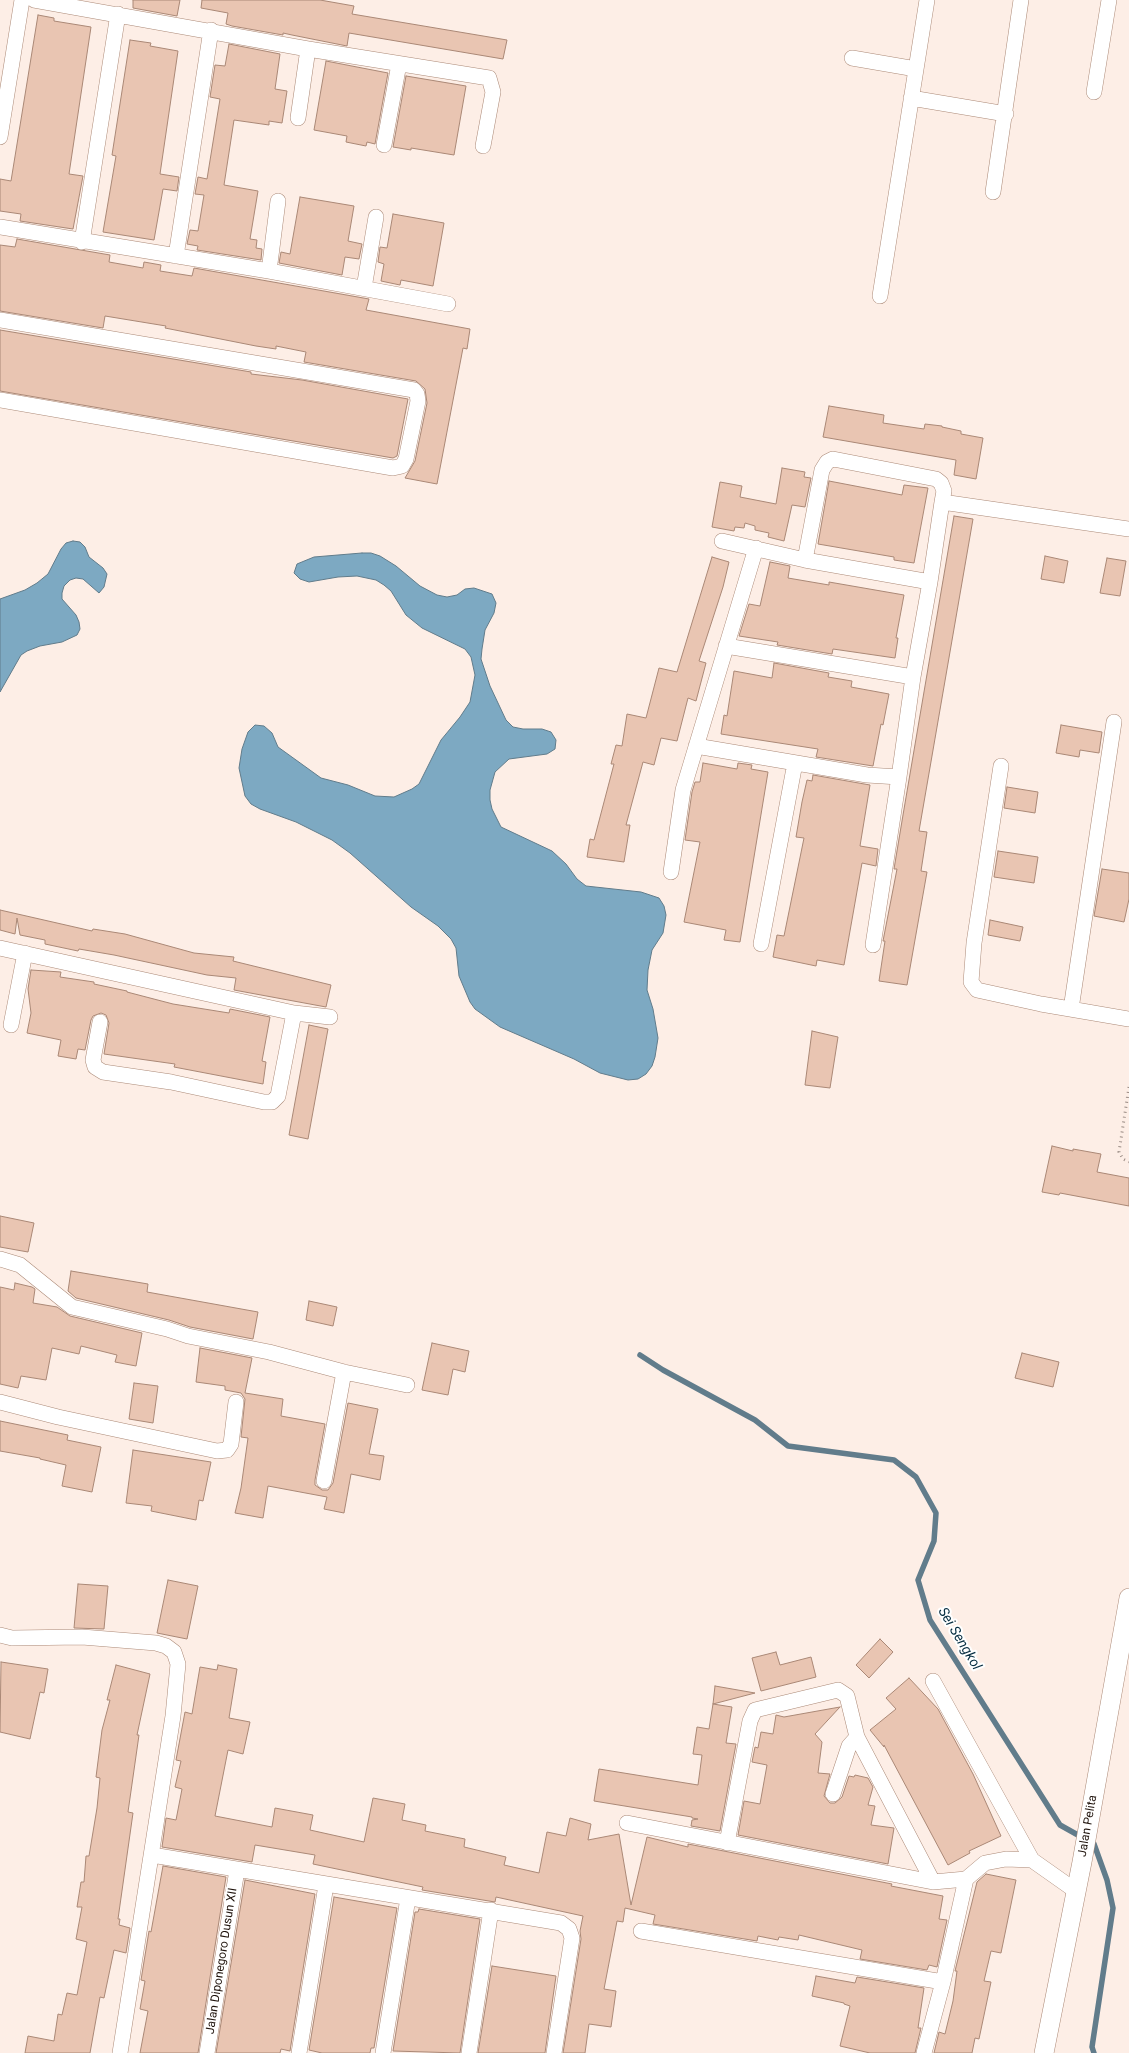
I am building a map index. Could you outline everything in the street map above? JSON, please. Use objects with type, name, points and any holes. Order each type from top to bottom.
[{"type":"street","points":[[0,137],[22,0]]},
{"type":"street","points":[[34,0],[211,30],[308,49],[489,78],[493,92],[482,146]]},
{"type":"street","points":[[880,296],[927,0]]},
{"type":"street","points":[[993,192],[1006,114],[1021,0]]},
{"type":"street","points":[[1094,92],[1108,0]]},
{"type":"street","points":[[82,242],[118,14]]},
{"type":"street","points":[[176,256],[211,30]]},
{"type":"street","points":[[298,118],[308,49]]},
{"type":"street","points":[[852,58],[916,69]]},
{"type":"street","points":[[384,145],[399,64]]},
{"type":"street","points":[[912,98],[1006,114]]},
{"type":"street","points":[[270,271],[278,201]]},
{"type":"street","points":[[364,288],[376,217]]},
{"type":"street","points":[[0,227],[82,242],[270,271],[448,304]]},
{"type":"street","points":[[0,320],[414,390],[418,401],[406,459],[402,466],[393,468],[0,400]]},
{"type":"street","points":[[805,560],[822,470],[827,462],[833,459],[936,479],[941,483],[944,491],[913,677],[900,777],[873,946]]},
{"type":"street","points":[[942,502],[1129,529]]},
{"type":"street","points":[[722,541],[805,560],[930,582]]},
{"type":"street","points":[[671,872],[683,790],[756,548]]},
{"type":"street","points":[[726,646],[913,677]]},
{"type":"street","points":[[1071,1009],[1114,722]]},
{"type":"street","points":[[696,746],[867,775],[900,777]]},
{"type":"street","points":[[761,944],[795,763]]},
{"type":"street","points":[[1001,766],[974,943],[971,982],[977,990],[1129,1019]]},
{"type":"street","points":[[0,948],[26,952],[294,1013],[330,1017]]},
{"type":"street","points":[[10,1025],[26,952]]},
{"type":"street","points":[[100,1022],[93,1060],[95,1067],[103,1072],[172,1082],[272,1102],[278,1096],[294,1013]]},
{"type":"street","points":[[0,1260],[20,1265],[72,1307],[168,1329],[188,1336],[269,1352],[344,1372],[407,1385]]},
{"type":"street","points":[[324,1481],[344,1372]]},
{"type":"street","points":[[0,1402],[58,1417],[217,1451],[227,1450],[231,1444],[236,1402]]},
{"type":"street","name":"Jalan Pelita","points":[[1044,2053],[1082,1862],[1129,1598]]},
{"type":"street","points":[[0,1636],[12,1638],[82,1637],[156,1643],[166,1646],[174,1652],[178,1664],[173,1716],[120,2053]]},
{"type":"street","points":[[933,1682],[1032,1860],[1076,1891]]},
{"type":"street","points":[[727,1843],[750,1721],[756,1710],[838,1690],[847,1696],[856,1737],[933,1882]]},
{"type":"street","points":[[833,1794],[849,1746],[856,1737]]},
{"type":"street","points":[[627,1823],[933,1882],[966,1880]]},
{"type":"street","points":[[152,1855],[561,1923],[569,1929],[572,1938],[554,2053]]},
{"type":"street","points":[[924,2053],[943,1982],[966,1880],[985,1863],[1006,1858],[1032,1860]]},
{"type":"street","name":"Jalan Diponegoro Dusun XII","points":[[208,2053],[238,1870]]},
{"type":"street","points":[[298,2053],[326,1885]]},
{"type":"street","points":[[383,2053],[408,1898]]},
{"type":"street","points":[[469,2053],[491,1910]]},
{"type":"street","points":[[641,1931],[943,1982]]},
{"type":"path","points":[[1129,1087],[1119,1152],[1123,1159],[1129,1162]]},
{"type":"water","points":[[80,542],[85,547],[89,557],[103,568],[107,574],[104,587],[99,593],[83,579],[76,578],[70,580],[64,586],[62,599],[76,615],[79,622],[80,629],[77,635],[62,642],[40,646],[21,655],[0,692],[0,599],[25,590],[37,583],[48,574],[66,543]]},
{"type":"water","points":[[362,553],[380,556],[396,566],[420,586],[437,595],[447,597],[457,595],[465,589],[474,588],[492,594],[496,603],[494,613],[485,630],[481,659],[490,686],[506,720],[513,727],[542,729],[551,732],[556,740],[555,749],[547,754],[509,759],[495,772],[490,790],[490,800],[492,809],[501,827],[552,851],[566,864],[577,879],[586,886],[641,892],[659,898],[664,906],[666,915],[663,933],[652,950],[647,990],[653,1009],[658,1038],[652,1066],[646,1074],[638,1079],[628,1080],[600,1073],[574,1059],[500,1027],[475,1009],[459,976],[456,948],[451,939],[438,926],[411,907],[350,853],[332,840],[296,822],[260,809],[251,804],[245,796],[239,768],[242,749],[248,732],[255,725],[264,726],[272,733],[278,747],[321,778],[348,785],[375,796],[394,797],[419,784],[441,740],[470,702],[475,675],[471,657],[465,649],[422,628],[406,615],[391,591],[384,585],[376,580],[357,576],[309,582],[300,579],[294,573],[297,564],[314,557]]},
{"type":"building","points":[[133,0],[180,0],[177,16],[133,8]]},
{"type":"building","points":[[202,0],[320,0],[354,6],[352,14],[507,40],[503,59],[349,33],[347,46],[283,33],[283,35],[232,26],[226,24],[228,13],[201,8]]},
{"type":"building","points":[[38,15],[54,18],[54,21],[91,27],[69,174],[83,176],[73,229],[20,221],[21,214],[0,211],[0,179],[11,181]]},
{"type":"building","points":[[130,40],[151,43],[150,46],[178,51],[160,174],[179,177],[177,191],[163,189],[154,240],[103,232],[116,156],[112,155]]},
{"type":"building","points":[[229,44],[280,54],[275,89],[287,91],[282,123],[269,121],[269,125],[234,120],[224,185],[258,191],[250,239],[257,240],[256,248],[262,249],[261,260],[197,250],[198,246],[187,244],[190,230],[198,231],[204,195],[195,194],[198,177],[207,179],[220,99],[210,97],[215,65],[225,66]]},
{"type":"building","points":[[326,61],[388,73],[375,144],[367,142],[366,146],[346,142],[347,136],[314,130]]},
{"type":"building","points":[[406,76],[466,86],[454,155],[393,147]]},
{"type":"building","points":[[300,197],[354,206],[348,241],[362,244],[359,259],[345,257],[342,275],[279,263],[281,252],[290,254]]},
{"type":"building","points":[[393,214],[444,223],[433,286],[401,280],[400,285],[381,281],[384,264],[378,262],[380,247],[387,248]]},
{"type":"building","points":[[17,239],[110,255],[109,262],[143,268],[144,262],[161,265],[160,271],[192,276],[194,268],[369,299],[366,310],[470,329],[467,349],[463,348],[437,484],[405,478],[415,461],[427,403],[425,389],[416,381],[304,362],[306,352],[276,346],[276,349],[256,346],[165,328],[166,326],[105,316],[103,328],[0,311],[0,245],[15,247]]},
{"type":"building","points":[[0,330],[251,372],[251,374],[302,380],[408,399],[397,456],[393,458],[0,391]]},
{"type":"building","points":[[829,406],[884,415],[883,423],[924,429],[925,424],[942,426],[961,431],[961,434],[983,438],[976,479],[954,475],[956,460],[823,437]]},
{"type":"building","points":[[782,468],[805,472],[804,477],[811,478],[805,507],[792,505],[784,541],[768,537],[769,533],[755,530],[755,526],[745,523],[744,528],[735,527],[734,531],[712,527],[720,482],[742,486],[740,497],[776,504]]},
{"type":"building","points":[[829,481],[902,495],[904,485],[928,488],[914,563],[894,560],[894,557],[818,544]]},
{"type":"building","points":[[954,516],[973,519],[919,831],[927,832],[921,871],[927,872],[907,985],[879,981],[885,941],[883,941],[897,869],[894,869]]},
{"type":"building","points":[[1045,556],[1068,561],[1064,583],[1041,579]]},
{"type":"building","points":[[712,557],[729,562],[723,587],[699,661],[706,663],[696,701],[688,698],[677,741],[661,738],[654,765],[643,762],[626,825],[630,825],[624,862],[587,857],[590,839],[594,840],[614,764],[611,764],[616,745],[622,746],[627,714],[646,718],[659,668],[677,672]]},
{"type":"building","points":[[1107,558],[1126,561],[1120,596],[1100,593]]},
{"type":"building","points":[[770,562],[790,566],[788,578],[829,585],[829,582],[904,595],[896,638],[898,638],[895,658],[833,649],[832,654],[777,645],[778,642],[739,636],[749,604],[760,606]]},
{"type":"building","points":[[774,663],[829,673],[828,677],[852,681],[851,687],[889,694],[873,766],[816,757],[818,749],[721,734],[724,715],[727,716],[734,671],[772,678]]},
{"type":"building","points":[[1061,725],[1102,732],[1099,753],[1080,750],[1079,757],[1056,753]]},
{"type":"building","points":[[703,763],[737,769],[738,763],[752,765],[751,769],[768,772],[740,942],[724,940],[726,930],[684,922],[700,842],[685,840],[692,792],[695,782],[700,782]]},
{"type":"building","points":[[813,775],[870,785],[860,846],[878,849],[876,866],[862,863],[844,965],[817,960],[816,966],[773,957],[777,935],[784,936],[804,838],[796,837],[802,802],[807,780],[812,781]]},
{"type":"building","points":[[1007,787],[1038,792],[1035,813],[1004,808]]},
{"type":"building","points":[[998,851],[1038,857],[1034,883],[994,877]]},
{"type":"building","points":[[1102,869],[1129,873],[1129,899],[1124,922],[1094,916]]},
{"type":"building","points":[[0,910],[92,931],[93,929],[125,934],[194,953],[234,957],[233,961],[331,985],[326,1007],[234,990],[236,978],[207,975],[114,955],[79,949],[78,951],[45,944],[45,940],[20,935],[17,918],[15,934],[0,930]]},
{"type":"building","points":[[990,920],[1023,927],[1020,941],[988,935]]},
{"type":"building","points":[[31,970],[61,972],[60,977],[94,982],[94,984],[173,1004],[229,1013],[230,1009],[270,1017],[262,1061],[266,1062],[263,1084],[174,1067],[175,1064],[104,1054],[109,1023],[106,1015],[101,1013],[93,1016],[85,1050],[78,1049],[76,1059],[58,1056],[61,1040],[27,1033],[31,1013],[28,989]]},
{"type":"building","points":[[309,1025],[328,1029],[308,1139],[289,1135]]},
{"type":"building","points":[[812,1031],[838,1037],[830,1088],[805,1085]]},
{"type":"building","points":[[1052,1146],[1073,1151],[1073,1149],[1101,1154],[1097,1172],[1129,1178],[1129,1206],[1060,1193],[1059,1195],[1042,1192]]},
{"type":"building","points":[[0,1216],[34,1223],[28,1252],[0,1247]]},
{"type":"building","points":[[71,1271],[148,1284],[147,1292],[258,1312],[253,1339],[190,1327],[169,1320],[76,1298],[68,1291]]},
{"type":"building","points":[[15,1283],[35,1289],[33,1303],[57,1307],[70,1316],[142,1333],[136,1366],[115,1362],[117,1355],[81,1346],[79,1354],[52,1348],[46,1380],[21,1376],[18,1388],[0,1384],[0,1287],[14,1290]]},
{"type":"building","points":[[309,1301],[337,1307],[333,1326],[306,1320]]},
{"type":"building","points":[[432,1343],[469,1351],[465,1372],[453,1369],[448,1395],[422,1390]]},
{"type":"building","points":[[200,1348],[252,1358],[245,1393],[283,1399],[281,1416],[325,1424],[315,1480],[315,1485],[322,1490],[328,1490],[333,1483],[348,1403],[378,1409],[369,1454],[384,1456],[380,1480],[351,1474],[344,1513],[324,1509],[327,1497],[268,1486],[263,1518],[235,1513],[241,1488],[248,1438],[241,1437],[245,1399],[241,1393],[225,1390],[225,1386],[196,1382]]},
{"type":"building","points":[[1022,1353],[1059,1362],[1053,1387],[1015,1378]]},
{"type":"building","points":[[134,1383],[158,1386],[153,1423],[129,1419]]},
{"type":"building","points":[[0,1421],[68,1435],[67,1440],[101,1447],[92,1492],[62,1486],[66,1465],[0,1451]]},
{"type":"building","points":[[133,1450],[211,1462],[203,1501],[199,1500],[196,1520],[151,1511],[152,1506],[126,1503]]},
{"type":"building","points":[[168,1580],[198,1586],[187,1639],[157,1633]]},
{"type":"building","points":[[78,1584],[108,1586],[104,1629],[74,1628]]},
{"type":"building","points":[[880,1639],[893,1652],[869,1678],[856,1665]]},
{"type":"building","points":[[776,1652],[780,1665],[811,1657],[816,1677],[761,1691],[752,1658]]},
{"type":"building","points":[[1,1662],[48,1669],[44,1693],[40,1692],[30,1739],[0,1732]]},
{"type":"building","points":[[116,1665],[150,1674],[137,1735],[139,1735],[128,1812],[133,1813],[118,1919],[120,1919],[119,1925],[130,1928],[126,1953],[114,1950],[104,1998],[100,1997],[90,2053],[25,2053],[28,2036],[54,2041],[58,2014],[62,2015],[67,1993],[77,1995],[87,1942],[76,1939],[82,1907],[77,1907],[81,1882],[84,1882],[86,1856],[89,1856],[97,1808],[100,1778],[96,1777],[102,1730],[110,1700],[107,1700]]},
{"type":"building","points":[[218,1665],[237,1669],[229,1718],[250,1722],[243,1754],[228,1750],[215,1816],[272,1827],[275,1808],[313,1815],[310,1830],[364,1842],[373,1798],[405,1804],[402,1820],[426,1825],[425,1831],[465,1839],[464,1847],[506,1857],[504,1865],[539,1873],[547,1832],[566,1836],[570,1818],[591,1824],[588,1840],[619,1834],[631,1905],[647,1837],[688,1847],[688,1844],[892,1884],[891,1886],[943,1896],[939,1919],[947,1920],[937,1967],[929,1965],[927,1970],[860,1959],[862,1950],[799,1935],[798,1940],[779,1937],[778,1940],[758,1936],[757,1941],[653,1924],[655,1915],[625,1908],[623,1922],[617,1921],[604,1989],[616,1991],[611,2027],[589,2024],[585,2053],[563,2053],[583,1916],[496,1897],[495,1902],[422,1890],[423,1887],[313,1864],[315,1855],[255,1845],[252,1862],[162,1847],[166,1818],[176,1820],[182,1789],[175,1787],[181,1761],[176,1760],[185,1712],[192,1714],[200,1667],[217,1670]]},
{"type":"building","points":[[909,1678],[938,1709],[973,1774],[1001,1836],[969,1851],[970,1853],[948,1865],[884,1745],[884,1747],[870,1730],[896,1709],[886,1698]]},
{"type":"building","points":[[715,1686],[755,1693],[713,1704]]},
{"type":"building","points":[[713,1704],[732,1707],[726,1743],[736,1744],[720,1831],[691,1826],[692,1820],[698,1819],[692,1817],[594,1801],[599,1769],[698,1785],[702,1755],[693,1754],[697,1727],[709,1729]]},
{"type":"building","points":[[840,1707],[815,1734],[822,1742],[818,1773],[830,1774],[824,1796],[830,1803],[835,1803],[842,1797],[849,1776],[854,1777],[855,1775],[868,1778],[873,1787],[868,1805],[875,1806],[871,1825],[894,1828],[888,1864],[738,1835],[744,1801],[760,1804],[767,1765],[752,1762],[755,1747],[758,1748],[761,1732],[773,1734],[776,1715],[784,1717]]},
{"type":"building","points":[[163,1866],[226,1877],[198,2053],[140,2053],[148,2011],[140,2009],[145,1981],[141,1980]]},
{"type":"building","points":[[986,1874],[1016,1880],[1001,1953],[991,1951],[984,1981],[991,1982],[979,2039],[975,2038],[972,2053],[934,2053],[939,2032],[945,2034],[953,2001],[957,1971],[955,1971],[977,1882]]},
{"type":"building","points":[[245,1880],[315,1894],[290,2051],[281,2049],[280,2053],[216,2053]]},
{"type":"building","points":[[334,1897],[397,1908],[374,2048],[371,2048],[370,2053],[322,2053],[309,2050]]},
{"type":"building","points":[[419,1909],[480,1919],[460,2053],[393,2051],[415,1912],[418,1912]]},
{"type":"building","points":[[492,1966],[556,1976],[545,2053],[478,2053]]},
{"type":"building","points":[[816,1976],[855,1983],[857,1977],[924,1988],[918,2028],[921,2028],[915,2053],[870,2053],[840,2046],[850,2006],[812,1996]]},
{"type":"waterway","name":"Sei Sengkol","points":[[640,1355],[663,1370],[755,1420],[788,1446],[894,1460],[916,1477],[936,1513],[934,1541],[918,1580],[930,1620],[1060,1825],[1094,1844],[1107,1880],[1113,1908],[1092,2047],[1094,2053]]}]
